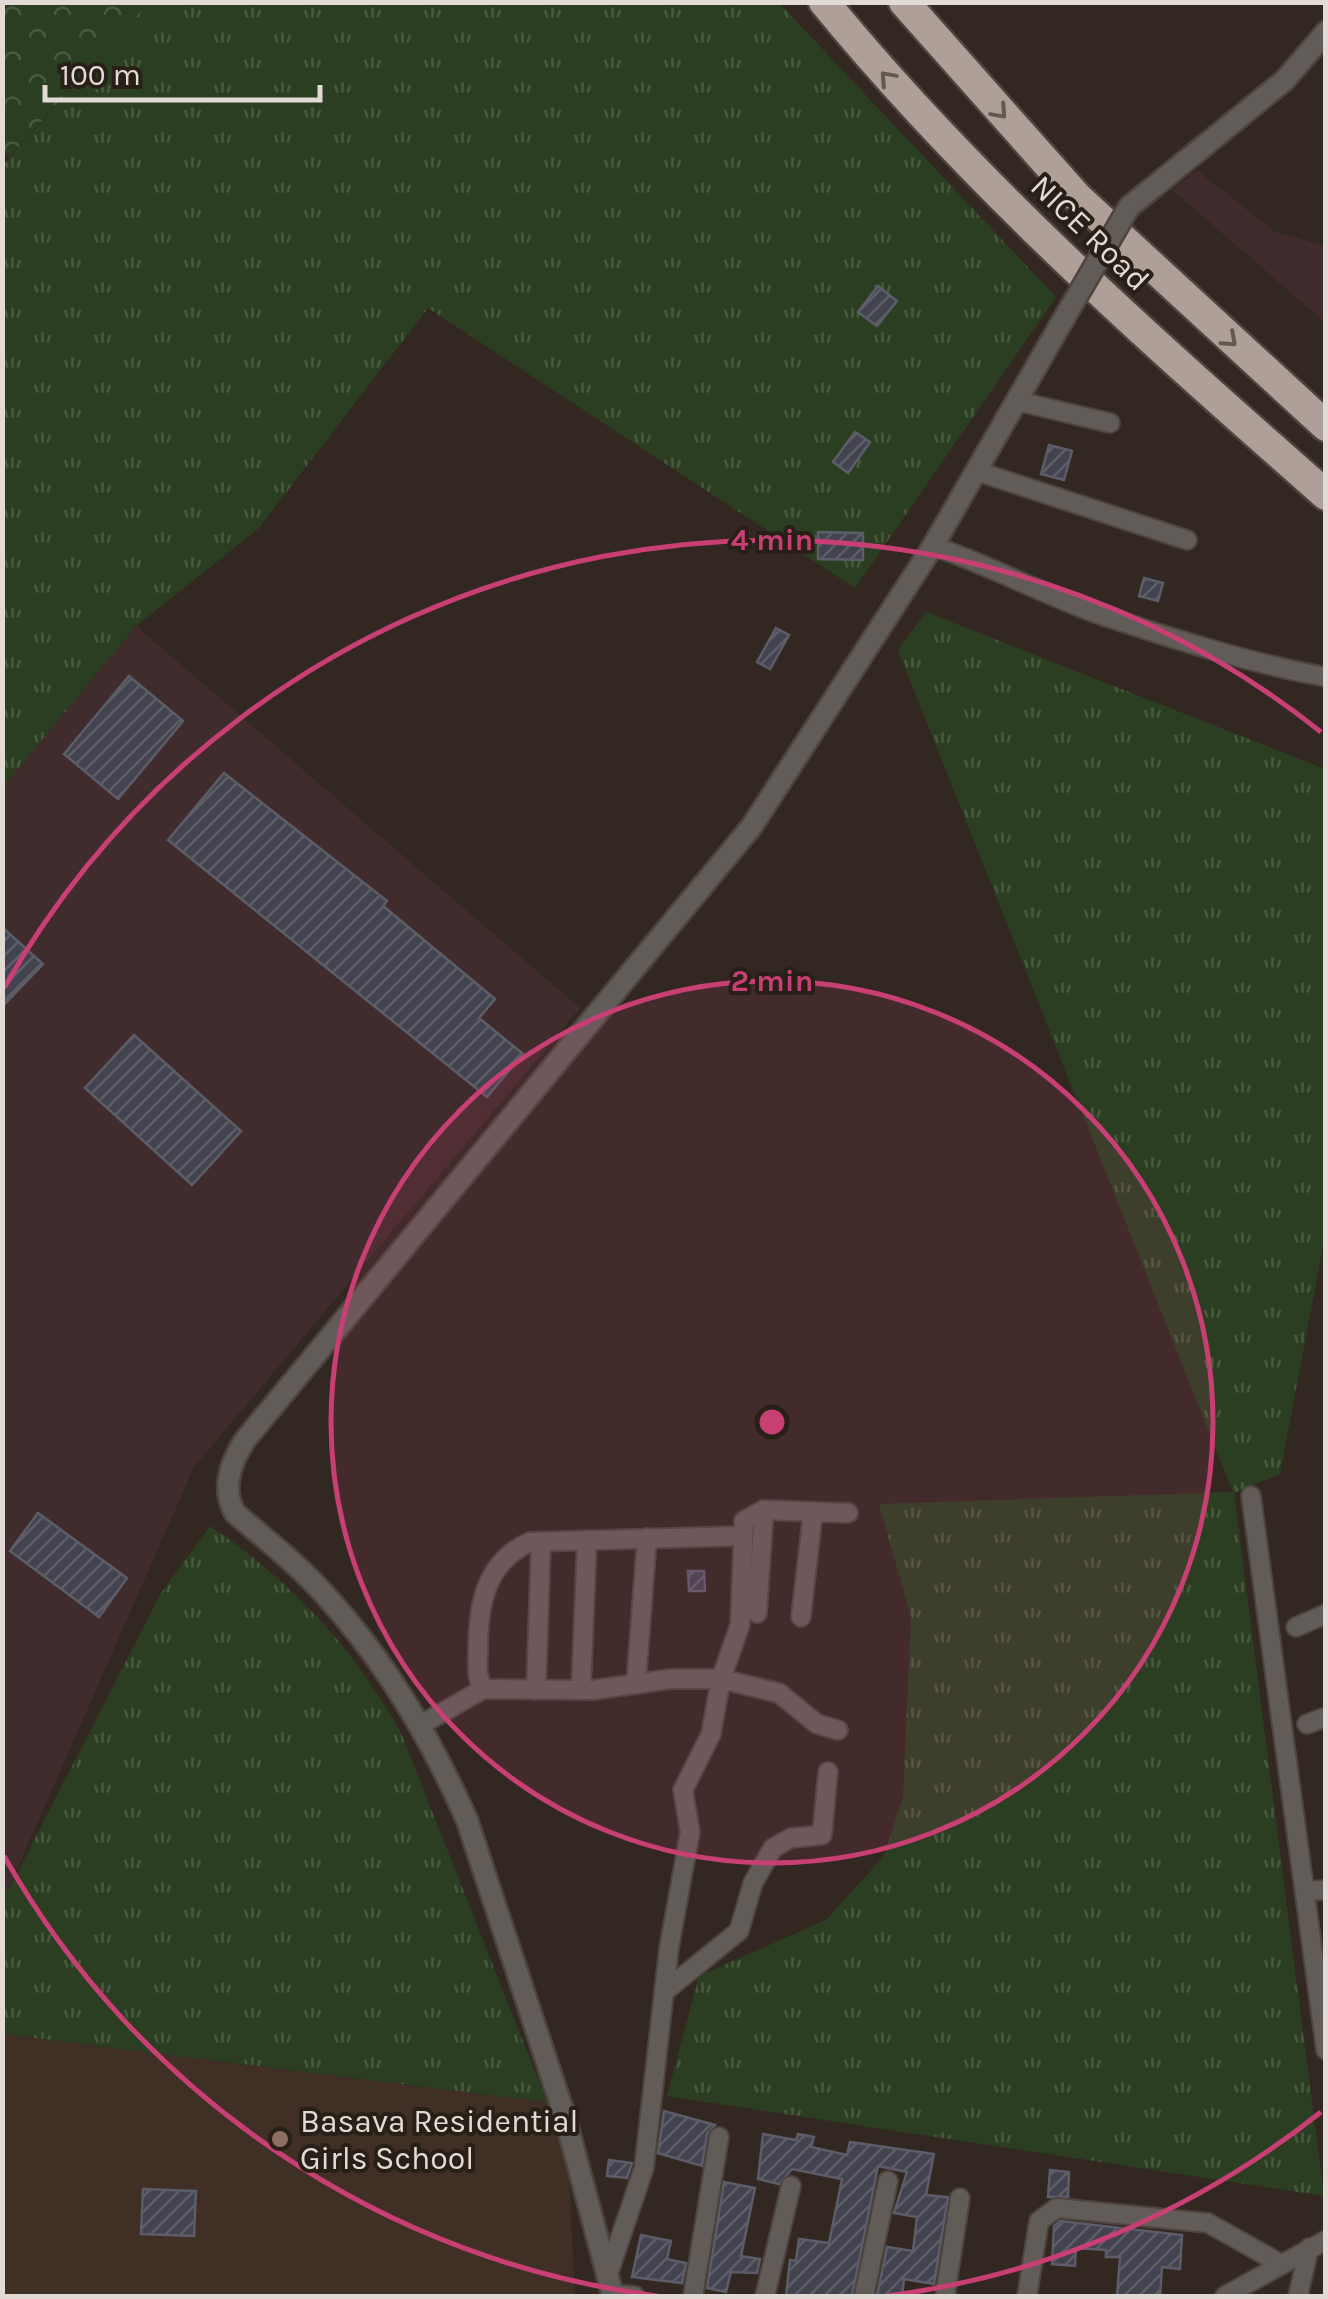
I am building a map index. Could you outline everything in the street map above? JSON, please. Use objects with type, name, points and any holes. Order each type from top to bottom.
[{"type":"highway","name":"NICE Road","points":[[824,2],[886,79],[1028,223],[1173,361],[1326,495]]},
{"type":"highway","name":"NICE Road","points":[[904,2],[1077,197],[1326,426]]},
{"type":"street","points":[[611,2289],[564,2117],[467,1820],[420,1726],[338,1608],[235,1513],[228,1492],[236,1454],[752,826],[933,546],[1129,206],[1285,80],[1326,32]]},
{"type":"street","points":[[1016,401],[1110,424]]},
{"type":"street","points":[[976,471],[1188,540]]},
{"type":"street","points":[[933,546],[1104,616],[1169,634],[1232,659],[1326,678]]},
{"type":"street","points":[[1252,1496],[1322,1996],[1326,2050]]},
{"type":"street","points":[[611,2289],[644,2168],[664,1991],[690,1832],[684,1790],[711,1734],[720,1679],[740,1626],[740,1536],[749,1515],[764,1510],[848,1513]]},
{"type":"street","points":[[757,1613],[764,1510]]},
{"type":"street","points":[[801,1617],[813,1512]]},
{"type":"street","points":[[484,1689],[478,1676],[480,1596],[519,1547],[541,1542],[740,1536]]},
{"type":"street","points":[[636,1684],[638,1617],[647,1538]]},
{"type":"street","points":[[581,1690],[587,1540]]},
{"type":"street","points":[[536,1690],[541,1542]]},
{"type":"street","points":[[1296,1627],[1326,1614]]},
{"type":"street","points":[[420,1726],[484,1689],[581,1690],[720,1679],[780,1693],[817,1724],[838,1730]]},
{"type":"street","points":[[1306,1724],[1326,1717]]},
{"type":"street","points":[[664,1991],[739,1930],[752,1883],[774,1848],[792,1838],[822,1835],[828,1772]]},
{"type":"street","points":[[1305,1891],[1326,1890]]},
{"type":"street","points":[[693,2296],[719,2137]]},
{"type":"street","points":[[864,2296],[888,2181]]},
{"type":"street","points":[[765,2296],[791,2186]]},
{"type":"street","points":[[945,2296],[960,2198]]},
{"type":"street","points":[[1027,2296],[1039,2221],[1057,2208],[1208,2223],[1281,2264]]},
{"type":"street","points":[[1225,2296],[1317,2244]]},
{"type":"street","points":[[1298,2296],[1317,2244]]},
{"type":"street","points":[[611,2289],[635,2296]]},
{"type":"shaded area","points":[[1197,170],[1274,231],[1325,246],[1325,322],[1172,190]]},
{"type":"shaded area","points":[[136,626],[580,1008],[194,1467],[7,1892],[3,1888],[3,787]]},
{"type":"shaded area","name":"Basava Residential Girls School","points":[[3,2034],[547,2102],[569,2176],[575,2296],[3,2296]]},
{"type":"green space","points":[[3,2],[148,3],[9,157],[2,149]]},
{"type":"green space","points":[[148,3],[779,3],[1056,297],[855,588],[428,308],[258,529],[136,626],[3,787],[3,165]]},
{"type":"green space","points":[[926,612],[1325,769],[1325,1235],[1280,1474],[1234,1493],[1324,2196],[667,2096],[699,1976],[826,1920],[884,1856],[903,1797],[911,1617],[879,1504],[1233,1492],[898,650]]},
{"type":"green space","points":[[210,1526],[294,1593],[341,1645],[383,1702],[401,1733],[547,2102],[3,2034],[3,1888],[8,1891],[161,1593]]},
{"type":"building","points":[[878,286],[897,301],[877,326],[858,312]]},
{"type":"building","points":[[855,432],[870,442],[848,473],[833,462]]},
{"type":"building","points":[[1049,445],[1072,451],[1064,480],[1041,474]]},
{"type":"building","points":[[818,532],[863,533],[863,560],[818,559]]},
{"type":"building","points":[[1144,578],[1163,583],[1158,601],[1139,596]]},
{"type":"building","points":[[776,628],[789,635],[770,669],[757,662]]},
{"type":"building","points":[[129,676],[183,721],[118,799],[64,754]]},
{"type":"building","points":[[224,773],[387,901],[383,906],[495,999],[479,1018],[523,1054],[487,1097],[168,840]]},
{"type":"building","points":[[2,927],[43,964],[2,1007]]},
{"type":"building","points":[[134,1035],[241,1131],[192,1185],[85,1088]]},
{"type":"building","points":[[38,1513],[127,1578],[99,1617],[10,1551]]},
{"type":"building","points":[[688,1571],[704,1571],[705,1591],[689,1591]]},
{"type":"building","points":[[664,2111],[715,2125],[707,2134],[702,2166],[658,2153]]},
{"type":"building","points":[[763,2134],[796,2140],[798,2134],[814,2137],[811,2147],[847,2155],[850,2142],[934,2154],[926,2195],[948,2197],[934,2284],[904,2279],[902,2296],[877,2296],[887,2247],[913,2251],[917,2217],[894,2213],[907,2172],[878,2166],[852,2296],[786,2296],[790,2260],[796,2261],[799,2239],[829,2243],[842,2179],[792,2169],[779,2184],[758,2179]]},
{"type":"building","points":[[609,2160],[632,2163],[627,2178],[607,2176]]},
{"type":"building","points":[[1050,2170],[1069,2172],[1068,2197],[1048,2197]]},
{"type":"building","points":[[724,2182],[755,2188],[741,2256],[760,2259],[757,2273],[731,2272],[726,2292],[707,2288]]},
{"type":"building","points":[[143,2189],[196,2191],[194,2236],[141,2234]]},
{"type":"building","points":[[1060,2221],[1182,2235],[1180,2269],[1162,2267],[1160,2296],[1117,2296],[1120,2257],[1106,2257],[1106,2250],[1076,2248],[1075,2266],[1052,2264],[1054,2226]]},
{"type":"building","points":[[641,2235],[671,2241],[667,2259],[686,2263],[682,2283],[632,2277]]},
{"type":"place","name":"Basava Residential Girls School","points":[[280,2139]]}]
